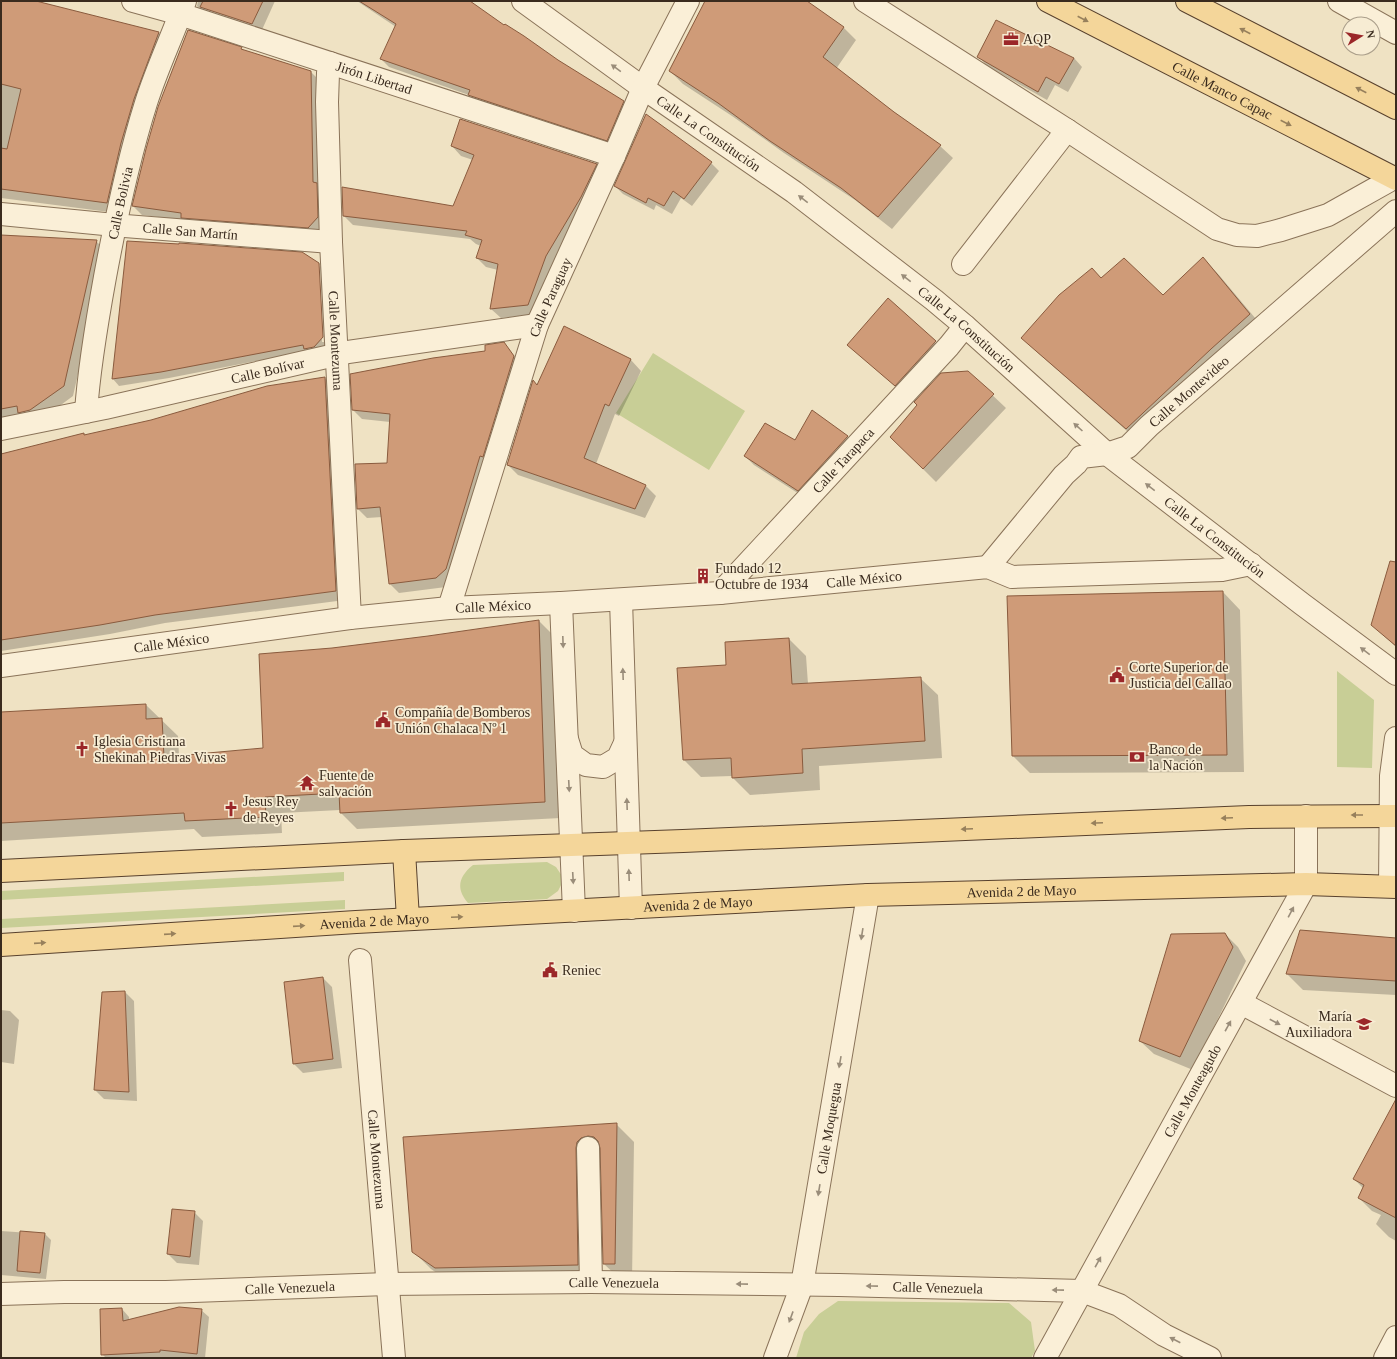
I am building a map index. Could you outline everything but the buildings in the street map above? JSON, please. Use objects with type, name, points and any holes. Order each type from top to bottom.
[{"type":"main road","name":"Calle Manco Capac","points":[[1048,1],[1395,179]]},
{"type":"main road","points":[[1187,1],[1396,108]]},
{"type":"main road","points":[[1,871],[404,851],[1306,816],[1393,816]]},
{"type":"main road","points":[[404,851],[408,919]]},
{"type":"main road","name":"Avenida 2 de Mayo","points":[[1,946],[408,919],[868,895],[1306,884],[1393,887]]},
{"type":"street","name":"Jirón Libertad","points":[[134,1],[183,8],[330,63],[614,156]]},
{"type":"street","name":"Calle La Constitución","points":[[523,1],[643,88],[794,192],[928,295],[965,326],[1106,454],[1396,674]]},
{"type":"street","name":"Calle Paraguay","points":[[449,608],[537,325],[614,156],[643,88],[688,1]]},
{"type":"street","points":[[865,1],[1068,130],[1217,228],[1237,235],[1257,236],[1328,215],[1395,179]]},
{"type":"street","points":[[1339,1],[1396,33]]},
{"type":"street","name":"Calle Bolivia","points":[[86,412],[87,394],[100,303],[114,225],[130,158],[146,102],[183,8]]},
{"type":"street","name":"Calle Montezuma","points":[[330,63],[328,73],[327,102],[331,242],[350,618]]},
{"type":"street","points":[[963,264],[1068,130]]},
{"type":"street","name":"Calle Montevideo","points":[[988,567],[1064,475],[1076,464],[1081,456],[1106,454],[1128,447],[1149,426],[1396,211]]},
{"type":"street","name":"Calle San Martín","points":[[1,214],[114,225],[331,242]]},
{"type":"street","name":"Calle Bolívar","points":[[1,430],[337,354],[537,325]]},
{"type":"street","name":"Calle Tarapaca","points":[[720,593],[944,352],[965,326]]},
{"type":"street","points":[[988,567],[1012,577],[1222,570],[1251,564]]},
{"type":"street","name":"Calle México","points":[[1,666],[350,618],[449,608],[621,600],[720,593],[988,567]]},
{"type":"street","points":[[621,600],[630,908]]},
{"type":"street","points":[[561,603],[574,911]]},
{"type":"street","points":[[567,738],[572,755],[586,765],[603,767],[618,758],[625,743]]},
{"type":"street","points":[[1393,887],[1393,816],[1391,776],[1396,738]]},
{"type":"street","name":"Calle Monteagudo","points":[[1045,1358],[1306,884],[1306,816]]},
{"type":"street","name":"Calle Moquegua","points":[[776,1358],[802,1285],[868,895]]},
{"type":"street","name":"Calle Montezuma","points":[[360,960],[394,1358]]},
{"type":"street","points":[[1241,1003],[1396,1086]]},
{"type":"street","points":[[588,1148],[590,1282]]},
{"type":"street","name":"Calle Venezuela","points":[[1,1294],[64,1292],[166,1292],[387,1284],[590,1282],[1082,1291],[1119,1305],[1164,1335],[1210,1358]]},
{"type":"street","points":[[1385,1358],[1396,1337]]},
{"type":"green space","points":[[653,353],[745,411],[709,470],[616,413]]},
{"type":"green space","points":[[1337,671],[1374,700],[1372,768],[1337,767]]},
{"type":"green space","points":[[547,862],[556,867],[564,879],[558,891],[547,899],[468,903],[460,888],[460,883],[464,874],[473,865]]},
{"type":"green space","points":[[344,872],[344,881],[1,900],[1,891]]},
{"type":"green space","points":[[345,900],[345,909],[1,928],[1,919]]},
{"type":"green space","points":[[838,1301],[1009,1303],[1031,1322],[1035,1351],[1031,1358],[796,1358],[804,1332],[819,1314]]},
{"type":"place","name":"AQP","points":[[1011,39]]},
{"type":"place","name":"Fundado 12 Octubre de 1934","points":[[703,576]]},
{"type":"place","name":"Corte Superior de Justicia del Callao","points":[[1117,675]]},
{"type":"place","name":"Compañía de Bomberos Unión Chalaca Nº 1","points":[[383,720]]},
{"type":"place","name":"Iglesia Cristiana Shekinah Piedras Vivas","points":[[82,749]]},
{"type":"place","name":"Banco de la Nación","points":[[1137,757]]},
{"type":"place","name":"Fuente de salvación","points":[[307,783]]},
{"type":"place","name":"Jesus Rey de Reyes","points":[[231,809]]},
{"type":"place","name":"Reniec","points":[[550,970]]},
{"type":"place","name":"María Auxiliadora","points":[[1364,1024]]}]
